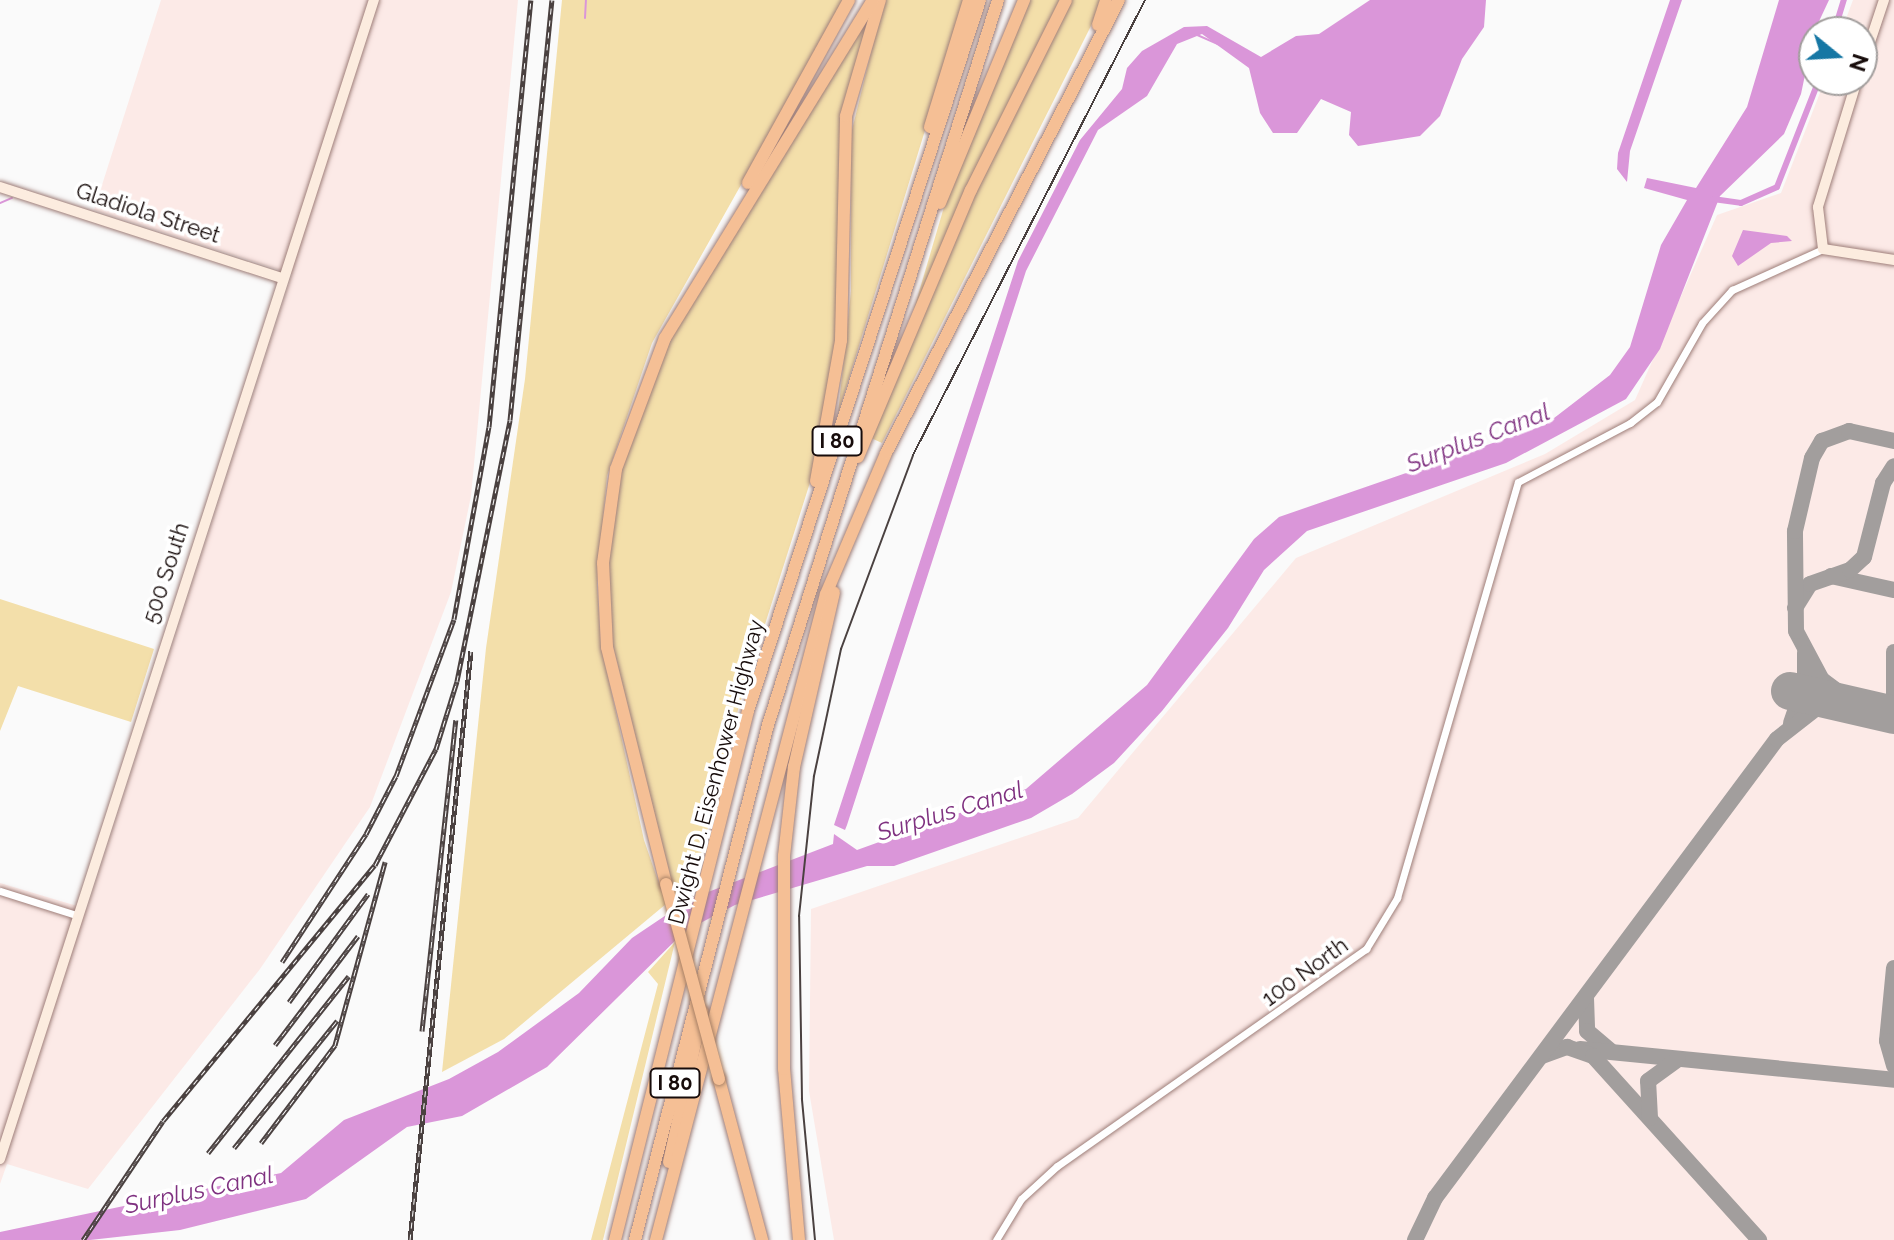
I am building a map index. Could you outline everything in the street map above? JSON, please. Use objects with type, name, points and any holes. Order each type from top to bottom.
[{"type":"highway","points":[[762,1240],[615,688],[604,605],[612,489],[659,340],[849,0]]},
{"type":"highway","points":[[643,385],[866,0]]},
{"type":"highway","points":[[811,97],[873,0]]},
{"type":"highway","points":[[795,568],[839,353],[846,116],[880,0]]},
{"type":"highway","points":[[894,268],[900,226],[969,0]]},
{"type":"highway","name":"Dwight D. Eisenhower Highway","points":[[615,1240],[748,711],[980,0]]},
{"type":"highway","name":"Dwight D. Eisenhower Highway","points":[[635,1240],[727,875],[829,526],[998,0]]},
{"type":"highway","points":[[901,299],[1024,0]]},
{"type":"highway","points":[[829,526],[971,190],[1066,0]]},
{"type":"highway","points":[[1071,87],[1106,0]]},
{"type":"highway","points":[[654,1240],[821,608],[886,453],[1071,87],[1119,0]]},
{"type":"highway","points":[[799,1240],[784,1069],[784,856],[814,666],[886,453]]},
{"type":"highway","points":[[654,1240],[712,968],[715,926]]},
{"type":"highway","points":[[607,1240],[644,1126]]},
{"type":"street","name":"500 South","points":[[0,1159],[76,915],[374,0]]},
{"type":"street","points":[[1853,96],[1818,222],[1823,249],[1894,260]]},
{"type":"street","name":"Gladiola Street","points":[[0,187],[282,278]]},
{"type":"street","points":[[1818,222],[1845,250]]},
{"type":"street","name":"100 North","points":[[996,1240],[1021,1199],[1057,1166],[1343,971],[1384,926],[1518,482],[1646,412],[1723,297],[1756,274],[1823,249]]},
{"type":"street","points":[[0,891],[76,915]]},
{"type":"shaded area","points":[[161,0],[518,0],[471,496],[451,592],[370,807],[260,969],[88,1189],[7,1164],[0,1184],[0,883],[87,909],[292,274],[94,210]]},
{"type":"shaded area","points":[[562,0],[845,0],[652,343],[607,476],[597,584],[601,645],[644,840],[666,904],[504,1039],[442,1072],[486,648],[525,379]]},
{"type":"shaded area","points":[[884,0],[965,0],[838,414],[851,291],[851,134]]},
{"type":"shaded area","points":[[1029,0],[1061,0],[909,326],[944,207]]},
{"type":"shaded area","points":[[1071,0],[1104,0],[882,443],[871,438],[956,231]]},
{"type":"shaded area","points":[[1370,0],[1486,0],[1484,27],[1462,59],[1440,116],[1420,136],[1358,146],[1349,135],[1351,112],[1321,99],[1297,133],[1273,133],[1260,113],[1249,68],[1202,34],[1177,44],[1147,96],[1098,130],[1026,271],[847,825],[845,830],[834,825],[1018,261],[1080,140],[1122,89],[1127,68],[1142,51],[1184,27],[1207,26],[1261,57],[1296,36],[1319,34]]},
{"type":"shaded area","points":[[1670,0],[1682,0],[1630,151],[1627,182],[1617,169],[1618,153]]},
{"type":"shaded area","points":[[1779,0],[1829,0],[1822,16],[1798,16],[1800,96],[1784,134],[1720,196],[1660,349],[1626,399],[1506,463],[1307,531],[1264,570],[1228,628],[1162,711],[1114,763],[1072,794],[1031,818],[894,866],[867,866],[735,905],[685,931],[547,1067],[462,1116],[407,1127],[306,1199],[180,1230],[90,1240],[0,1240],[0,1232],[281,1173],[344,1120],[449,1079],[498,1052],[579,993],[632,938],[690,899],[833,844],[834,834],[857,850],[1026,789],[1147,685],[1254,539],[1279,517],[1545,425],[1610,375],[1630,347],[1661,245],[1687,200],[1644,188],[1647,178],[1696,188],[1747,107]]},
{"type":"shaded area","points":[[1853,0],[1894,0],[1894,1240],[834,1240],[809,1091],[811,909],[1078,818],[1296,558],[1545,454],[1635,400],[1717,215],[1781,193],[1819,96],[1878,96],[1878,16],[1847,16]]},
{"type":"shaded area","points":[[870,11],[843,109],[837,346],[814,470],[739,706],[691,894],[676,900],[611,638],[608,561],[621,467],[671,337]]},
{"type":"shaded area","points":[[1743,230],[1787,236],[1792,241],[1771,243],[1738,266],[1732,256]]},
{"type":"shaded area","points":[[0,599],[154,649],[131,722],[18,686],[0,731]]},
{"type":"shaded area","points":[[675,942],[603,1240],[591,1240],[658,984],[648,972]]},
{"type":"waterway","points":[[585,18],[586,0]]},
{"type":"waterway","points":[[1839,16],[1844,0]]},
{"type":"waterway","points":[[1195,34],[1222,46]]},
{"type":"waterway","points":[[1713,199],[1741,203],[1777,187],[1813,96]]},
{"type":"waterway","points":[[0,203],[12,198]]},
{"type":"taxiway","points":[[1853,703],[1822,680],[1796,631],[1795,531],[1812,458],[1822,441],[1849,431],[1894,441]]},
{"type":"taxiway","points":[[1795,608],[1810,584],[1850,570],[1864,557],[1883,483],[1894,466]]},
{"type":"taxiway","points":[[1831,576],[1894,590]]},
{"type":"taxiway","points":[[1894,652],[1894,695]]},
{"type":"taxiway","points":[[1791,723],[1805,682],[1805,653]]},
{"type":"taxiway","points":[[1415,1240],[1435,1198],[1777,739],[1818,707],[1869,709]]},
{"type":"taxiway","points":[[1894,968],[1887,1041],[1894,1066]]},
{"type":"taxiway","points":[[1586,998],[1587,1031],[1610,1050]]},
{"type":"taxiway","points":[[1542,1056],[1567,1047],[1593,1056],[1759,1240]]},
{"type":"taxiway","points":[[1580,1049],[1894,1080]]},
{"type":"taxiway","points":[[1650,1118],[1648,1081],[1678,1059]]},
{"type":"runway","points":[[1790,691],[1894,715]]},
{"type":"tram line","points":[[815,1240],[802,1099],[799,916],[814,776],[841,649],[913,455],[1145,0]]},
{"type":"railway","points":[[282,962],[366,834],[396,776],[454,619],[489,427],[531,0]]},
{"type":"railway","points":[[83,1240],[163,1121],[375,865],[436,749],[457,681],[510,420],[552,0]]},
{"type":"railway","points":[[410,1240],[471,651]]},
{"type":"railway","points":[[422,1031],[456,720]]},
{"type":"railway","points":[[261,1143],[335,1045],[385,862]]},
{"type":"railway","points":[[289,1002],[368,894]]},
{"type":"railway","points":[[275,1045],[358,936]]},
{"type":"railway","points":[[208,1153],[349,976]]},
{"type":"railway","points":[[234,1148],[337,1021]]},
{"type":"water label","name":"Surplus Canal","points":[[1478,438]]},
{"type":"water label","name":"Surplus Canal","points":[[950,811]]},
{"type":"water label","name":"Surplus Canal","points":[[199,1190]]}]
